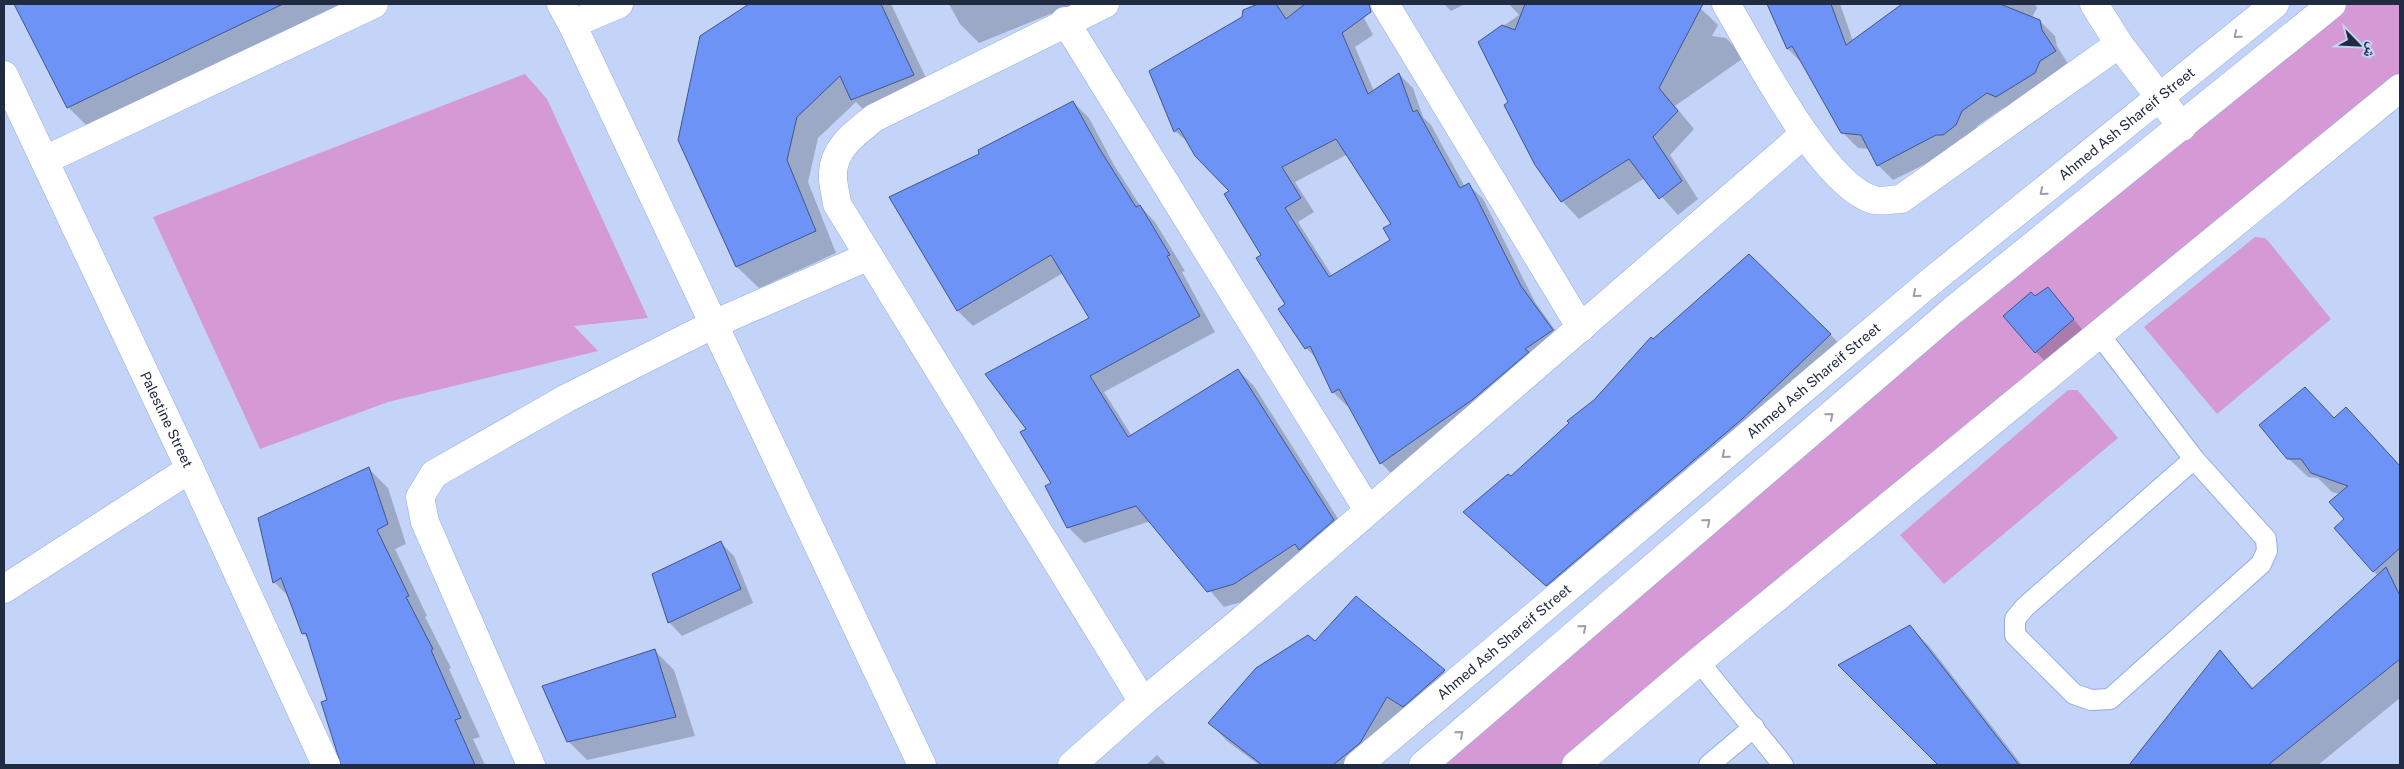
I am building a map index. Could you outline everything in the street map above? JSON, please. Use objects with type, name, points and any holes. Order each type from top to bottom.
[{"type":"street","points":[[45,160],[374,4]]},
{"type":"street","points":[[619,4],[567,14],[922,765]]},
{"type":"street","points":[[1105,4],[1066,21],[874,118],[848,139],[838,154],[833,173],[837,204],[1143,702]]},
{"type":"street","points":[[1385,4],[1581,328]]},
{"type":"street","points":[[1726,4],[1803,135],[1850,188],[1875,200],[1901,199],[2119,44]]},
{"type":"street","points":[[2094,4],[2119,44],[2182,127]]},
{"type":"street","name":"Ahmed Ash Shareif Street","points":[[1358,765],[1929,283],[2274,4]]},
{"type":"street","points":[[1423,765],[1952,311],[2332,4]]},
{"type":"street","points":[[1066,21],[1368,510]]},
{"type":"street","name":"Palestine Street","points":[[4,75],[190,469],[326,765]]},
{"type":"street","points":[[1576,765],[1699,661],[2400,88]]},
{"type":"street","points":[[1072,765],[1803,135]]},
{"type":"street","points":[[531,765],[425,522],[420,497],[434,474],[567,398],[714,324],[869,256]]},
{"type":"street","points":[[4,589],[190,469]]},
{"type":"lane","points":[[2099,334],[2194,459],[2266,539],[2266,551],[2261,564],[2110,699],[2091,700],[2074,694],[2015,635],[2015,619],[2025,607],[2194,459]]},
{"type":"lane","points":[[1699,661],[1729,701],[1754,727],[1783,765]]},
{"type":"lane","points":[[1709,765],[1754,727]]},
{"type":"shaded area","points":[[2330,4],[2400,4],[2400,88],[1576,765],[1423,765]]},
{"type":"shaded area","points":[[525,74],[547,99],[648,318],[574,326],[598,351],[388,402],[260,449],[153,217]]},
{"type":"shaded area","points":[[2255,237],[2265,238],[2269,242],[2331,319],[2217,414],[2144,327]]},
{"type":"shaded area","points":[[2068,390],[2077,390],[2118,438],[1944,584],[1900,535]]},
{"type":"building","points":[[14,4],[283,4],[67,108]]},
{"type":"building","points":[[749,4],[881,4],[914,75],[851,100],[840,76],[797,117],[787,160],[816,231],[736,267],[678,140],[700,36]]},
{"type":"building","points":[[1258,4],[1276,4],[1286,19],[1305,4],[1369,4],[1371,12],[1342,33],[1368,94],[1399,73],[1413,112],[1417,110],[1460,188],[1469,183],[1521,286],[1553,330],[1525,349],[1529,352],[1472,400],[1380,464],[1339,389],[1332,393],[1310,346],[1305,349],[1278,309],[1285,304],[1256,258],[1261,255],[1224,194],[1229,191],[1195,156],[1179,128],[1174,132],[1149,71],[1242,17],[1243,10]],"holes":[[[1336,139],[1391,224],[1383,228],[1390,240],[1329,277],[1285,208],[1301,198],[1282,167]]]},
{"type":"building","points":[[1525,4],[1703,4],[1659,88],[1678,111],[1653,137],[1682,181],[1659,199],[1629,159],[1561,202],[1535,165],[1504,105],[1508,102],[1478,42],[1502,25],[1515,30]]},
{"type":"building","points":[[1767,4],[1831,4],[1846,45],[1902,4],[2000,4],[2040,20],[2042,30],[2056,51],[2040,61],[2035,73],[1996,97],[1987,93],[1962,111],[1956,125],[1943,135],[1936,135],[1877,166],[1861,135],[1841,133],[1792,46],[1787,49]]},
{"type":"building","points":[[1073,101],[1099,148],[1136,207],[1140,205],[1170,255],[1167,256],[1200,316],[1090,376],[1128,437],[1238,369],[1334,520],[1299,550],[1295,544],[1234,584],[1207,592],[1136,506],[1067,528],[1045,486],[1051,483],[1020,432],[1026,429],[985,374],[1089,318],[1051,255],[957,311],[889,197],[979,154],[978,150]]},
{"type":"building","points":[[1749,254],[1831,334],[1741,420],[1546,586],[1463,512],[1508,474],[1511,476],[1569,423],[1567,421],[1594,400],[1651,337],[1653,339]]},
{"type":"building","points":[[2048,287],[2074,319],[2035,353],[2003,316],[2031,292],[2035,296]]},
{"type":"building","points":[[2305,387],[2334,418],[2346,407],[2400,466],[2400,548],[2373,572],[2334,528],[2344,519],[2329,502],[2348,486],[2311,473],[2301,459],[2287,459],[2259,425]]},
{"type":"building","points":[[369,467],[388,524],[377,530],[409,596],[406,597],[433,649],[431,650],[461,718],[455,720],[475,765],[341,765],[321,702],[327,700],[306,633],[302,634],[281,578],[273,583],[258,518]]},
{"type":"building","points":[[721,541],[741,589],[668,623],[652,574]]},
{"type":"building","points":[[2386,567],[2400,596],[2400,659],[2268,765],[2129,765],[2220,650],[2252,689]]},
{"type":"building","points":[[1356,596],[1445,670],[1403,707],[1387,697],[1360,743],[1333,765],[1262,765],[1208,723],[1256,668],[1308,635],[1315,641]]},
{"type":"building","points":[[1910,625],[2019,765],[1938,765],[1838,665]]},
{"type":"building","points":[[655,649],[676,717],[567,742],[542,686]]}]
